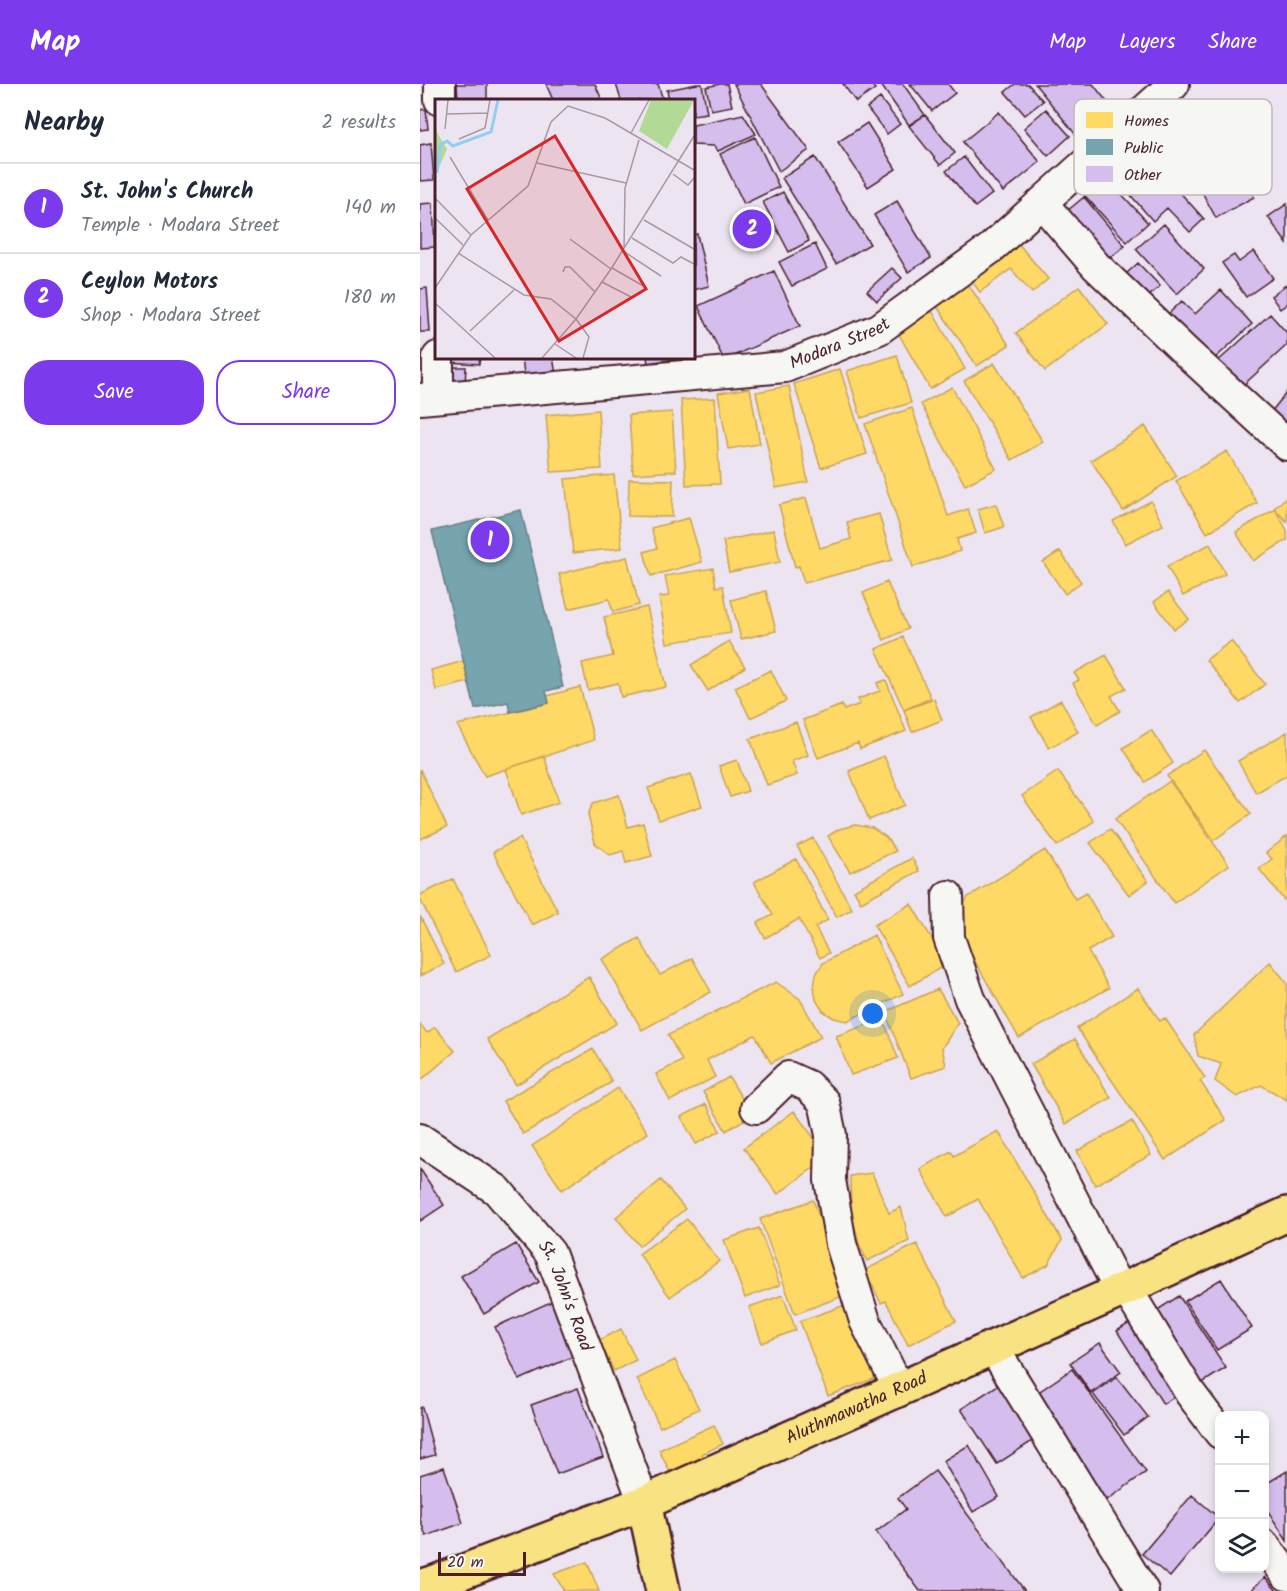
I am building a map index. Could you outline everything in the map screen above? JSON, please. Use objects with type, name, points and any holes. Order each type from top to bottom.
[{"type":"main road","name":"Aluthmawatha Road","points":[[420,1587],[644,1503],[1287,1214]]},
{"type":"main road","points":[[644,1503],[663,1591]]},
{"type":"street","name":"Modara Street","points":[[1157,99],[1174,84]]},
{"type":"street","name":"Modara Street","points":[[429,397],[784,367],[879,328],[990,249],[1074,174]]},
{"type":"street","points":[[1042,203],[1096,266],[1287,445]]},
{"type":"street","points":[[429,397],[438,358]]},
{"type":"street","points":[[948,896],[949,938],[970,999],[1123,1289],[1190,1393],[1215,1426]]},
{"type":"street","points":[[756,1108],[788,1077],[808,1086],[824,1102],[831,1135],[830,1179],[841,1244],[865,1321],[900,1389]]},
{"type":"street","name":"St. John's Road","points":[[420,1139],[497,1190],[550,1253],[644,1503]]},
{"type":"street","points":[[993,1347],[1143,1591]]},
{"type":"street","points":[[1269,1552],[1287,1575]]},
{"type":"building: Homes","points":[[1012,236],[1048,279],[1032,293],[1011,269],[980,292],[964,271]]},
{"type":"building: Homes","points":[[966,281],[1009,345],[977,366],[934,302]]},
{"type":"building: Homes","points":[[1079,286],[1108,324],[1045,371],[1016,333]]},
{"type":"building: Homes","points":[[932,311],[965,369],[930,389],[897,331]]},
{"type":"building: Homes","points":[[897,355],[911,403],[861,418],[847,371]]},
{"type":"building: Homes","points":[[994,363],[1043,442],[1012,460],[964,381]]},
{"type":"building: Homes","points":[[840,369],[867,454],[821,468],[794,384]]},
{"type":"building: Homes","points":[[789,386],[808,482],[776,488],[756,392]]},
{"type":"building: Homes","points":[[952,387],[996,469],[965,485],[921,404]]},
{"type":"building: Homes","points":[[750,388],[760,444],[728,449],[718,393]]},
{"type":"building: Homes","points":[[715,398],[720,484],[686,485],[681,400]]},
{"type":"building: Homes","points":[[912,408],[948,516],[968,509],[976,533],[957,539],[960,551],[913,567],[865,424]]},
{"type":"building: Homes","points":[[598,410],[602,469],[551,472],[546,415]]},
{"type":"building: Homes","points":[[672,412],[676,471],[633,474],[629,415]]},
{"type":"building: Homes","points":[[1145,426],[1177,476],[1123,511],[1091,460]]},
{"type":"building: Homes","points":[[1227,451],[1257,503],[1207,533],[1176,481]]},
{"type":"building: Homes","points":[[614,475],[622,548],[573,553],[565,479]]},
{"type":"building: Homes","points":[[629,479],[673,480],[672,517],[628,516]]},
{"type":"building: Homes","points":[[1287,497],[1287,522],[1274,508]]},
{"type":"building: Homes","points":[[806,498],[820,548],[851,539],[847,522],[879,514],[892,560],[804,583],[799,566],[795,567],[779,505]]},
{"type":"building: Homes","points":[[1151,501],[1163,525],[1125,544],[1113,521]]},
{"type":"building: Homes","points":[[996,504],[1004,527],[985,533],[978,509]]},
{"type":"building: Homes","points":[[1275,509],[1287,530],[1287,540],[1253,561],[1236,532]]},
{"type":"building: Homes","points":[[689,518],[702,562],[651,576],[644,552],[657,548],[651,528]]},
{"type":"building: Homes","points":[[774,530],[780,562],[729,572],[723,541]]},
{"type":"building: Homes","points":[[1210,544],[1225,574],[1183,596],[1167,566]]},
{"type":"building: Homes","points":[[1060,551],[1081,582],[1065,594],[1043,562]]},
{"type":"building: Homes","points":[[627,557],[639,605],[613,612],[609,599],[568,609],[559,574]]},
{"type":"building: Homes","points":[[713,568],[716,587],[723,586],[731,633],[667,643],[659,597],[669,596],[665,576]]},
{"type":"building: Homes","points":[[887,582],[908,629],[884,640],[863,593]]},
{"type":"building: Homes","points":[[766,591],[776,631],[741,639],[731,600]]},
{"type":"building: Homes","points":[[1168,592],[1189,619],[1174,629],[1154,602]]},
{"type":"building: Homes","points":[[647,607],[666,687],[621,697],[618,683],[588,690],[582,663],[613,656],[604,617]]},
{"type":"building: Homes","points":[[903,637],[931,698],[904,710],[876,649]]},
{"type":"building: Homes","points":[[729,641],[745,667],[708,691],[691,665]]},
{"type":"building: Homes","points":[[1231,641],[1265,684],[1240,703],[1206,660]]},
{"type":"building: Homes","points":[[1106,655],[1126,688],[1111,696],[1120,711],[1097,725],[1073,683],[1079,680],[1074,673]]},
{"type":"building: Homes","points":[[464,661],[469,682],[436,690],[431,670]]},
{"type":"building: Homes","points":[[771,670],[786,701],[750,718],[735,687]]},
{"type":"building: Homes","points":[[886,680],[906,731],[860,749],[858,743],[818,758],[803,720],[842,705],[844,710],[860,704],[858,699],[880,691],[877,683]]},
{"type":"building: Homes","points":[[580,687],[594,740],[485,776],[457,725],[549,703],[547,696]]},
{"type":"building: Homes","points":[[934,699],[942,720],[912,732],[904,710]]},
{"type":"building: Homes","points":[[1061,700],[1078,732],[1049,748],[1031,717]]},
{"type":"building: Homes","points":[[796,722],[808,755],[792,761],[797,775],[767,785],[750,739]]},
{"type":"building: Homes","points":[[1151,730],[1173,763],[1145,782],[1123,748]]},
{"type":"building: Homes","points":[[1287,732],[1287,775],[1256,793],[1238,761]]},
{"type":"building: Homes","points":[[1204,750],[1251,814],[1214,840],[1167,776]]},
{"type":"building: Homes","points":[[544,756],[559,802],[521,815],[506,769]]},
{"type":"building: Homes","points":[[884,756],[905,805],[869,820],[849,771]]},
{"type":"building: Homes","points":[[737,760],[748,791],[730,797],[719,766]]},
{"type":"building: Homes","points":[[420,769],[447,827],[420,839]]},
{"type":"building: Homes","points":[[1058,771],[1094,821],[1057,846],[1022,796]]},
{"type":"building: Homes","points":[[691,774],[702,806],[659,820],[648,788]]},
{"type":"building: Homes","points":[[1170,781],[1229,865],[1174,903],[1115,819]]},
{"type":"building: Homes","points":[[619,795],[628,827],[643,823],[652,856],[626,863],[623,851],[610,855],[595,843],[588,815],[593,803]]},
{"type":"building: Homes","points":[[855,825],[872,828],[886,837],[896,851],[850,872],[828,836],[839,829]]},
{"type":"building: Homes","points":[[1110,829],[1148,881],[1129,895],[1090,843]]},
{"type":"building: Homes","points":[[1287,836],[1287,898],[1284,900],[1259,869],[1272,859],[1266,853]]},
{"type":"building: Homes","points":[[520,838],[558,912],[532,925],[493,852]]},
{"type":"building: Homes","points":[[813,838],[852,909],[837,917],[797,846]]},
{"type":"building: Homes","points":[[1045,850],[1075,899],[1086,893],[1112,937],[1088,951],[1109,988],[1019,1038],[960,935],[960,909],[968,897]]},
{"type":"building: Homes","points":[[912,858],[919,871],[861,902],[854,890]]},
{"type":"building: Homes","points":[[796,859],[828,920],[815,927],[829,953],[820,958],[799,919],[765,938],[757,923],[773,915],[754,882]]},
{"type":"building: Homes","points":[[453,879],[491,955],[456,972],[420,899],[420,895]]},
{"type":"building: Homes","points":[[911,904],[947,964],[910,986],[874,925]]},
{"type":"building: Homes","points":[[420,916],[444,964],[420,976]]},
{"type":"building: Homes","points":[[874,935],[903,994],[847,1021],[834,1018],[823,1011],[816,1000],[814,987],[816,974],[823,963]]},
{"type":"building: Homes","points":[[639,938],[660,975],[692,958],[711,992],[642,1030],[602,959]]},
{"type":"building: Homes","points":[[1270,962],[1287,983],[1287,1100],[1261,1085],[1237,1097],[1215,1081],[1221,1064],[1198,1056],[1194,1035]]},
{"type":"building: Homes","points":[[589,977],[617,1023],[516,1085],[487,1039]]},
{"type":"building: Homes","points":[[776,982],[800,999],[821,1037],[771,1063],[755,1035],[707,1060],[715,1077],[670,1101],[656,1074],[682,1061],[668,1035]]},
{"type":"building: Homes","points":[[1138,988],[1160,1021],[1165,1018],[1205,1078],[1200,1081],[1226,1120],[1165,1160],[1077,1028]]},
{"type":"building: Homes","points":[[938,989],[958,1023],[942,1048],[946,1066],[911,1078],[885,1012]]},
{"type":"building: Homes","points":[[883,1019],[898,1058],[851,1075],[836,1036]]},
{"type":"building: Homes","points":[[420,1024],[427,1033],[435,1027],[455,1051],[420,1081]]},
{"type":"building: Homes","points":[[1075,1039],[1111,1098],[1066,1124],[1031,1064]]},
{"type":"building: Homes","points":[[593,1049],[612,1082],[523,1134],[503,1101]]},
{"type":"building: Homes","points":[[729,1077],[752,1115],[726,1131],[703,1092]]},
{"type":"building: Homes","points":[[618,1088],[648,1133],[562,1190],[532,1146]]},
{"type":"building: Homes","points":[[706,1104],[720,1131],[696,1144],[681,1117]]},
{"type":"building: Homes","points":[[794,1111],[828,1157],[778,1194],[744,1148]]},
{"type":"building: Homes","points":[[1132,1121],[1151,1155],[1095,1185],[1077,1151]]},
{"type":"building: Homes","points":[[998,1131],[1062,1240],[1048,1265],[1023,1278],[978,1199],[947,1217],[920,1169],[951,1151],[954,1156]]},
{"type":"building: Homes","points":[[872,1173],[889,1213],[901,1207],[909,1241],[867,1261],[859,1244],[851,1211],[850,1176]]},
{"type":"building: Homes","points":[[661,1180],[685,1209],[639,1246],[616,1217]]},
{"type":"building: Homes","points":[[813,1200],[848,1294],[795,1314],[760,1219]]},
{"type":"building: Homes","points":[[687,1219],[719,1261],[670,1297],[639,1254]]},
{"type":"building: Homes","points":[[759,1228],[780,1285],[745,1298],[724,1240]]},
{"type":"building: Homes","points":[[917,1244],[956,1321],[908,1345],[886,1301],[881,1303],[865,1270]]},
{"type":"building: Homes","points":[[783,1295],[796,1330],[762,1343],[749,1307]]},
{"type":"building: Homes","points":[[854,1302],[881,1376],[828,1396],[800,1321]]},
{"type":"building: Homes","points":[[621,1329],[636,1360],[614,1371],[599,1340]]},
{"type":"building: Homes","points":[[675,1360],[699,1409],[660,1427],[637,1379]]},
{"type":"building: Homes","points":[[714,1425],[723,1444],[702,1454],[708,1465],[674,1480],[659,1450]]},
{"type":"building: Homes","points":[[587,1562],[599,1591],[564,1591],[554,1574]]},
{"type":"building: Public","points":[[521,510],[563,687],[546,691],[549,703],[510,712],[508,702],[475,709],[432,531]]},
{"type":"building: Other","points":[[457,84],[487,84],[487,99],[458,99]]},
{"type":"building: Other","points":[[546,84],[595,84],[602,99],[553,99]]},
{"type":"building: Other","points":[[616,84],[658,84],[663,99],[621,99]]},
{"type":"building: Other","points":[[702,84],[707,113],[694,115],[694,99],[669,99],[667,90]]},
{"type":"building: Other","points":[[727,84],[732,106],[711,110],[706,87]]},
{"type":"building: Other","points":[[734,84],[761,84],[809,150],[779,171]]},
{"type":"building: Other","points":[[843,84],[871,84],[875,89],[856,102]]},
{"type":"building: Other","points":[[903,84],[925,115],[909,125],[881,85]]},
{"type":"building: Other","points":[[910,84],[948,84],[955,93],[932,111]]},
{"type":"building: Other","points":[[1015,84],[1028,84],[1043,101],[1025,115],[1005,92]]},
{"type":"building: Other","points":[[1035,84],[1093,84],[1105,99],[1074,99],[1074,133]]},
{"type":"building: Other","points":[[880,98],[900,124],[887,134],[867,108]]},
{"type":"building: Other","points":[[426,109],[428,129],[420,130],[420,110]]},
{"type":"building: Other","points":[[1046,109],[1070,136],[1048,156],[1024,128]]},
{"type":"building: Other","points":[[999,112],[1040,162],[1003,192],[963,142]]},
{"type":"building: Other","points":[[743,114],[756,134],[718,151],[714,146],[694,145],[694,125]]},
{"type":"building: Other","points":[[925,115],[955,153],[940,165],[909,126]]},
{"type":"building: Other","points":[[867,123],[896,169],[868,187],[838,142]]},
{"type":"building: Other","points":[[755,137],[779,187],[744,204],[720,154]]},
{"type":"building: Other","points":[[431,143],[434,180],[420,181],[420,145]]},
{"type":"building: Other","points":[[815,157],[870,244],[836,264],[782,178]]},
{"type":"building: Other","points":[[964,157],[992,194],[975,207],[946,171]]},
{"type":"building: Other","points":[[783,192],[809,241],[789,252],[763,202]]},
{"type":"building: Other","points":[[1084,195],[1123,195],[1148,223],[1127,242]]},
{"type":"building: Other","points":[[1131,195],[1182,195],[1204,219],[1190,232],[1167,208],[1153,221]]},
{"type":"building: Other","points":[[1204,195],[1253,195],[1254,197],[1216,218]]},
{"type":"building: Other","points":[[1084,197],[1125,246],[1102,264],[1061,216]]},
{"type":"building: Other","points":[[897,201],[931,258],[908,272],[874,215]]},
{"type":"building: Other","points":[[433,203],[435,247],[420,248],[420,204]]},
{"type":"building: Other","points":[[1287,204],[1287,244],[1268,217]]},
{"type":"building: Other","points":[[1164,224],[1204,269],[1177,294],[1136,249]]},
{"type":"building: Other","points":[[697,234],[709,286],[694,290],[694,235]]},
{"type":"building: Other","points":[[815,244],[827,269],[792,286],[779,262]]},
{"type":"building: Other","points":[[1254,251],[1273,278],[1246,297],[1222,263],[1234,255],[1239,262]]},
{"type":"building: Other","points":[[1138,263],[1160,286],[1148,297],[1126,274]]},
{"type":"building: Other","points":[[892,268],[902,278],[877,301],[867,291]]},
{"type":"building: Other","points":[[774,271],[800,326],[724,360],[698,306]]},
{"type":"building: Other","points":[[1287,284],[1287,304],[1280,309],[1271,296]]},
{"type":"building: Other","points":[[427,288],[430,332],[420,332],[420,289]]},
{"type":"building: Other","points":[[1221,290],[1252,324],[1209,364],[1165,317],[1182,301],[1195,314]]},
{"type":"building: Other","points":[[1270,314],[1287,333],[1287,345],[1238,390],[1215,364]]},
{"type":"building: Other","points":[[448,358],[480,358],[479,364],[447,362]]},
{"type":"building: Other","points":[[522,358],[553,358],[557,380],[525,383]]},
{"type":"building: Other","points":[[647,358],[680,358],[648,363]]},
{"type":"building: Other","points":[[445,367],[466,367],[465,385],[445,385]]},
{"type":"building: Other","points":[[1287,392],[1287,426],[1267,417]]},
{"type":"building: Other","points":[[420,1169],[444,1205],[420,1221]]},
{"type":"building: Other","points":[[516,1244],[539,1282],[484,1314],[461,1276]]},
{"type":"building: Other","points":[[1221,1279],[1252,1328],[1217,1350],[1185,1301]]},
{"type":"building: Other","points":[[1179,1296],[1226,1368],[1191,1390],[1145,1318]]},
{"type":"building: Other","points":[[555,1300],[579,1354],[519,1380],[495,1327]]},
{"type":"building: Other","points":[[1140,1316],[1187,1389],[1163,1404],[1117,1331]]},
{"type":"building: Other","points":[[1100,1343],[1121,1372],[1091,1393],[1070,1363]]},
{"type":"building: Other","points":[[1072,1369],[1146,1472],[1104,1502],[1030,1398]]},
{"type":"building: Other","points":[[1117,1377],[1148,1417],[1124,1435],[1093,1394]]},
{"type":"building: Other","points":[[998,1385],[1034,1440],[997,1464],[961,1409]]},
{"type":"building: Other","points":[[578,1388],[603,1457],[557,1474],[531,1405]]},
{"type":"building: Other","points":[[422,1407],[435,1455],[420,1459],[420,1408]]},
{"type":"building: Other","points":[[969,1445],[999,1497],[973,1512],[943,1461]]},
{"type":"building: Other","points":[[444,1467],[463,1523],[426,1536],[420,1519],[420,1475]]},
{"type":"building: Other","points":[[935,1471],[1025,1591],[920,1591],[876,1532],[906,1509],[898,1498]]},
{"type":"building: Other","points":[[1287,1471],[1287,1541],[1269,1513],[1269,1482]]},
{"type":"building: Other","points":[[1192,1495],[1215,1515],[1215,1523],[1170,1577],[1142,1554]]},
{"type":"building: Other","points":[[1265,1577],[1277,1591],[1250,1591]]},
{"type":"place","name":"Ceylon Motors","points":[[752,229]]},
{"type":"place","name":"St. John's Church","points":[[490,540]]}]
